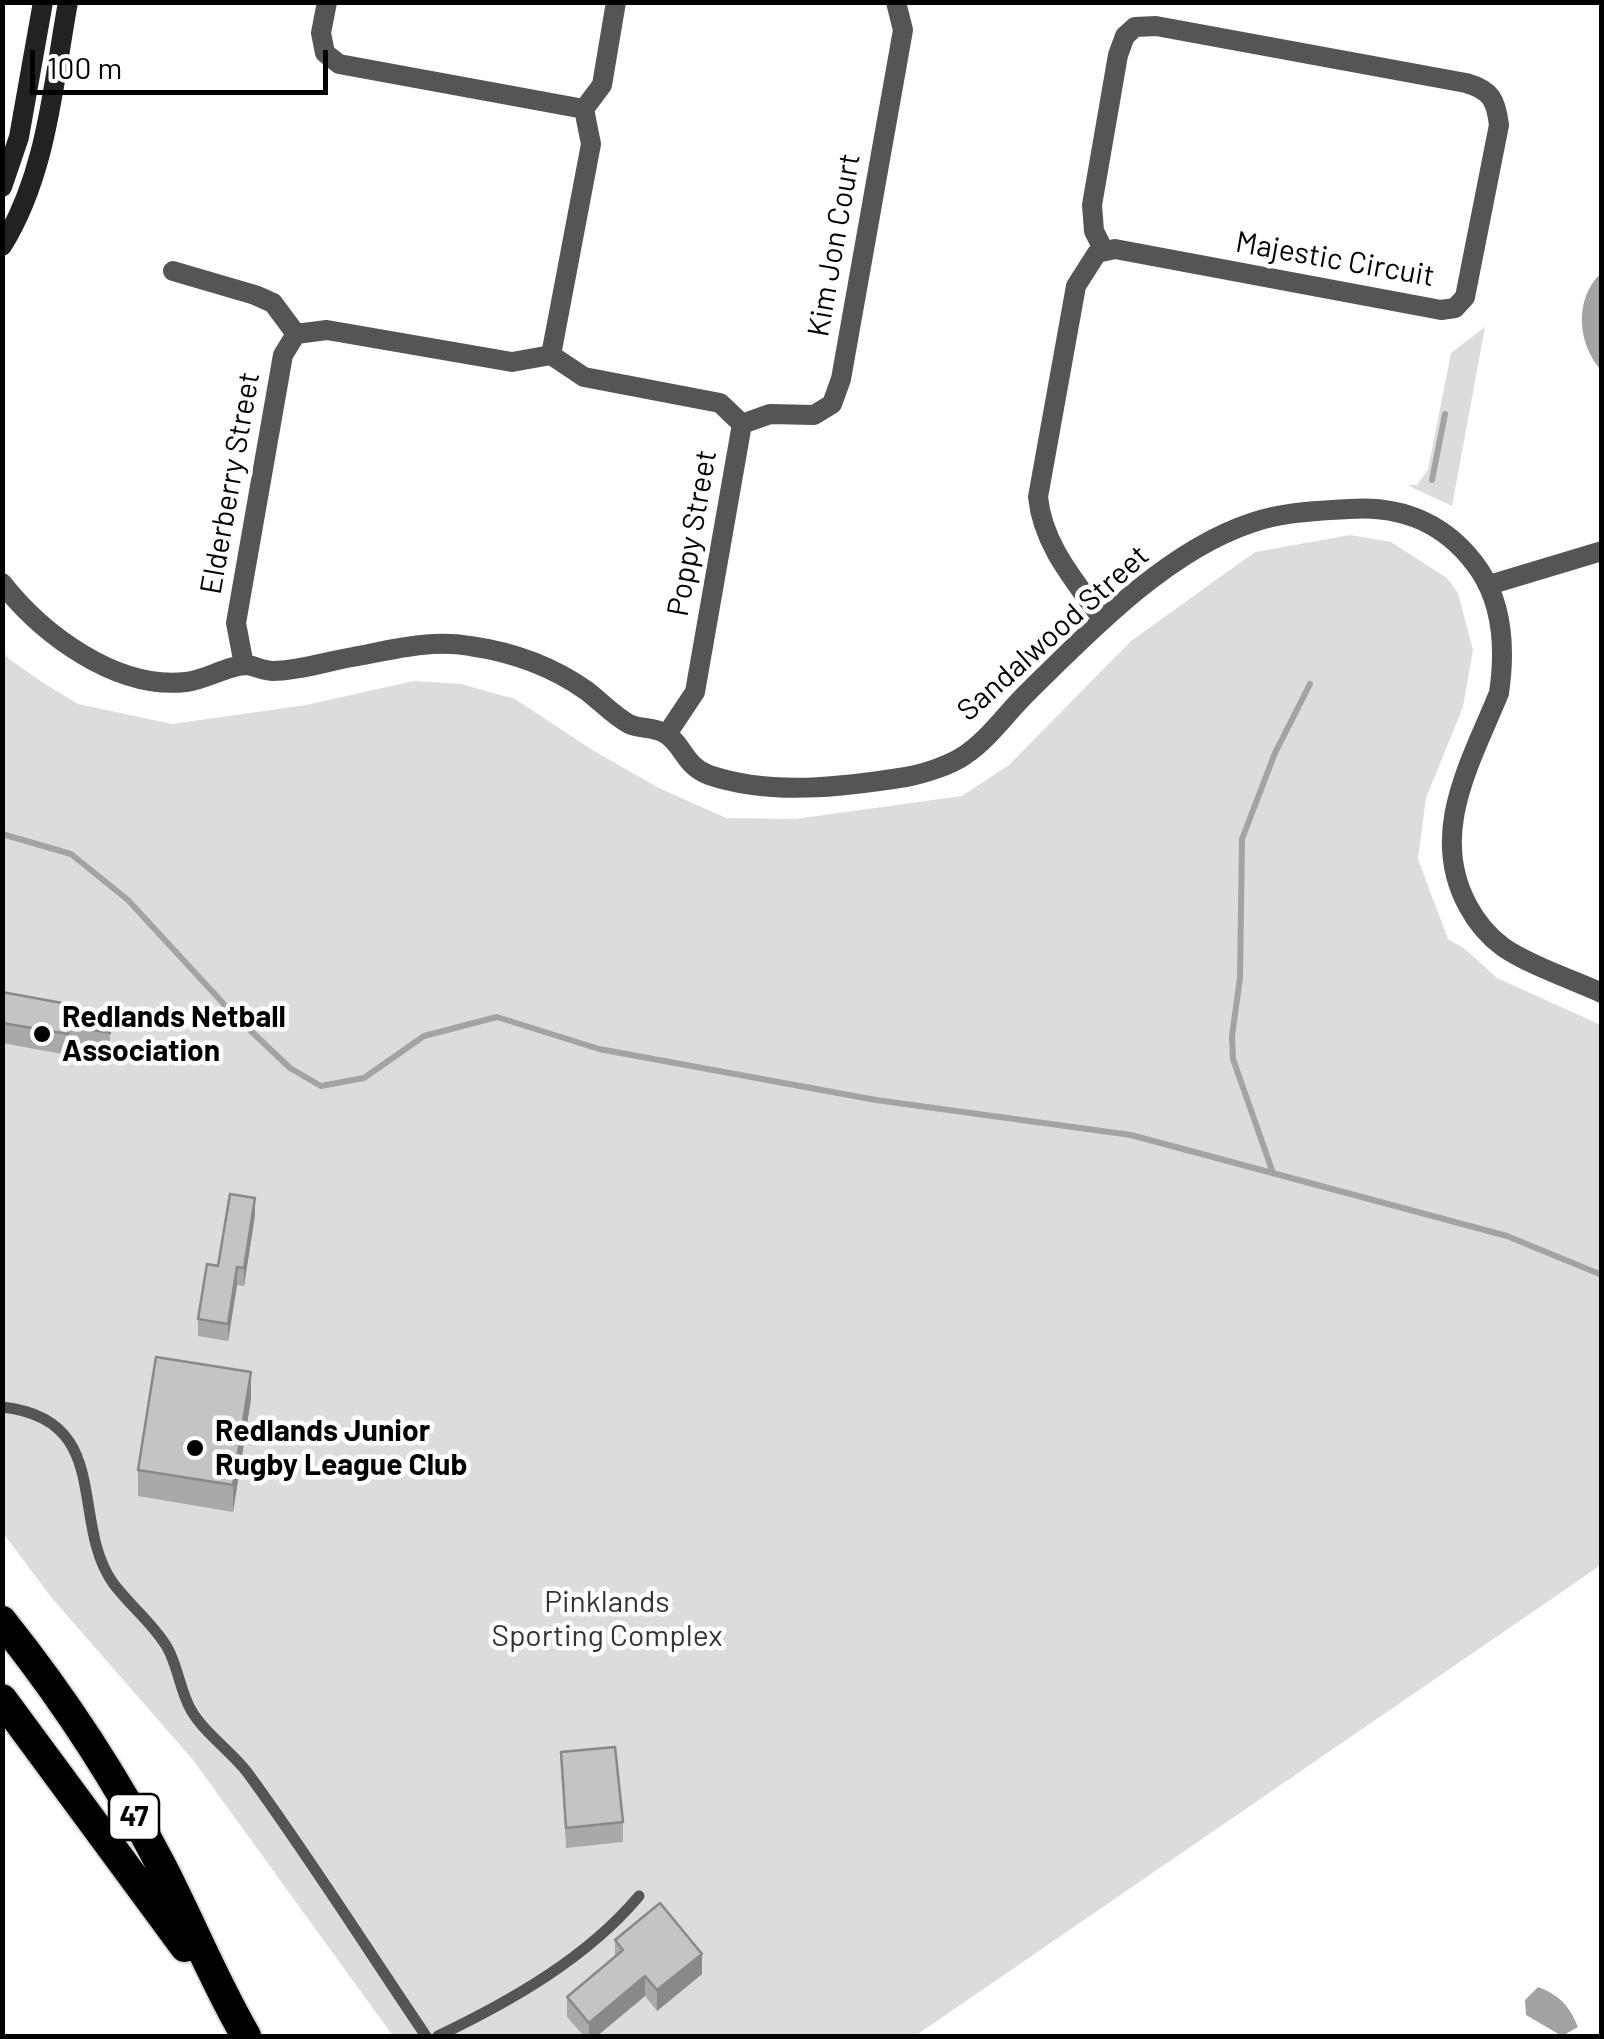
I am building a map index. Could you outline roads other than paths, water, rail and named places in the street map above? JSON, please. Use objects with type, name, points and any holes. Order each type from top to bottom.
[{"type":"highway","name":"47","points":[[2,1621],[62,1702],[124,1800],[160,1863],[243,2032]]},
{"type":"highway","name":"47","points":[[4,1702],[90,1822],[129,1868],[243,2032]]},
{"type":"street","points":[[2,186],[19,138],[43,2]]},
{"type":"street","points":[[2,246],[16,224],[34,178],[68,2]]},
{"type":"street","points":[[326,2],[321,33],[325,53],[339,64],[584,109]]},
{"type":"street","points":[[172,272],[255,294],[273,303],[296,334],[327,330],[512,362],[551,355],[591,144],[584,109],[602,85],[616,2]]},
{"type":"street","name":"Kim Jon Court","points":[[742,424],[770,414],[814,415],[832,404],[841,379],[903,30],[896,2]]},
{"type":"street","name":"Majestic Circuit","points":[[1135,26],[1156,26],[1466,83],[1484,88],[1496,102],[1496,142],[1465,296],[1455,308],[1441,310],[1116,249],[1104,251],[1094,231],[1092,205],[1118,55],[1125,36],[1135,26]]},
{"type":"street","points":[[1104,251],[1097,253],[1076,286],[1038,497],[1040,520],[1052,548],[1104,620]]},
{"type":"street","name":"Elderberry Street","points":[[244,665],[236,623],[283,355],[296,334]]},
{"type":"street","name":"Poppy Street","points":[[551,355],[584,377],[720,403],[742,424],[695,692],[667,734]]},
{"type":"street","name":"Sandalwood Street","points":[[2,583],[27,614],[78,652],[125,673],[163,682],[185,682],[244,665],[273,671],[422,645],[464,644],[531,661],[566,676],[628,724],[667,734],[690,765],[710,775],[789,790],[911,776],[964,756],[1104,620],[1170,566],[1260,520],[1303,512],[1365,508],[1410,514],[1439,528],[1469,555],[1489,585]]},
{"type":"street","points":[[1602,551],[1489,585],[1499,616],[1499,693],[1451,820],[1450,852],[1458,888],[1477,922],[1504,948],[1602,993]]},
{"type":"lane","points":[[2,1406],[18,1408],[44,1420],[62,1433],[75,1451],[85,1471],[96,1549],[114,1584],[152,1624],[170,1651],[189,1708],[244,1769],[426,2036]]},
{"type":"lane","points":[[438,2036],[560,1968],[611,1930],[639,1896]]},
{"type":"waterway","points":[[1432,480],[1445,414]]},
{"type":"waterway","points":[[1273,1173],[1233,1059],[1240,978],[1242,839],[1275,753],[1310,684]]},
{"type":"waterway","points":[[2,834],[71,854],[128,900],[233,1014],[290,1068],[321,1086],[364,1078],[424,1036],[497,1017],[599,1049],[876,1100],[1131,1135],[1507,1236],[1602,1275]]},
{"type":"place","name":"Redlands Netball Association","points":[[42,1034]]},
{"type":"place","name":"Redlands Junior Rugby League Club","points":[[195,1448]]},
{"type":"park label","name":"Pinklands Sporting Complex","points":[[607,1619]]}]
